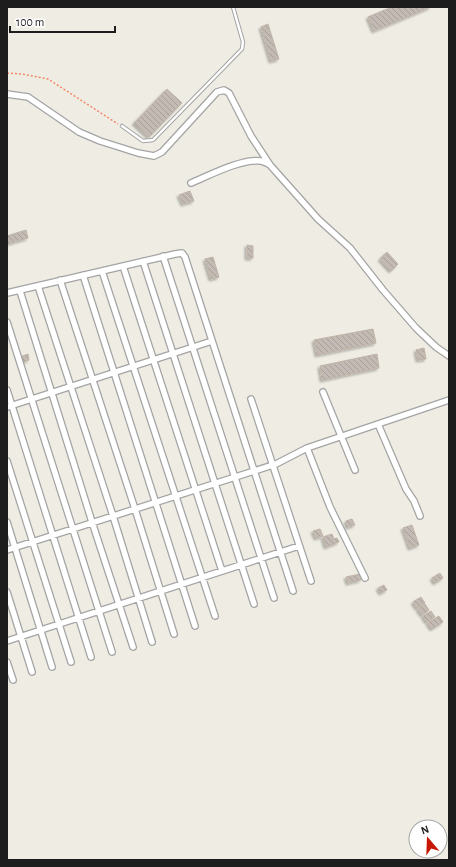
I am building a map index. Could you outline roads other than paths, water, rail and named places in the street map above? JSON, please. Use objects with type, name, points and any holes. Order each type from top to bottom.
[{"type":"street","points":[[7,94],[28,97],[79,132],[100,141],[138,153],[154,156],[162,152],[217,92],[224,90],[229,93],[251,136],[270,165],[318,219],[350,248],[383,290],[416,328],[449,356]]},
{"type":"street","points":[[191,183],[229,167],[252,161],[262,161],[270,165]]},
{"type":"street","points":[[7,293],[163,256],[182,253],[185,257],[293,591]]},
{"type":"street","points":[[163,256],[274,598]]},
{"type":"street","points":[[143,261],[254,604]]},
{"type":"street","points":[[124,266],[222,571]]},
{"type":"street","points":[[102,271],[215,616]]},
{"type":"street","points":[[83,275],[195,626]]},
{"type":"street","points":[[60,280],[174,634]]},
{"type":"street","points":[[38,286],[113,516],[152,642]]},
{"type":"street","points":[[20,291],[51,393],[133,647]]},
{"type":"street","points":[[7,322],[112,652]]},
{"type":"street","points":[[10,406],[212,341]]},
{"type":"street","points":[[7,390],[10,406],[53,535],[91,657]]},
{"type":"street","points":[[323,392],[355,470]]},
{"type":"street","points":[[251,399],[311,581]]},
{"type":"street","points":[[7,550],[254,471],[307,448],[449,400]]},
{"type":"street","points":[[378,424],[406,489],[414,501],[420,516]]},
{"type":"street","points":[[307,448],[330,508],[365,578]]},
{"type":"street","points":[[7,461],[71,662]]},
{"type":"street","points":[[7,522],[52,666]]},
{"type":"street","points":[[7,641],[299,546]]},
{"type":"street","points":[[7,592],[32,672]]},
{"type":"street","points":[[7,662],[13,680]]},
{"type":"lane","points":[[122,126],[143,141],[153,140],[242,49],[244,42],[233,7]]}]
